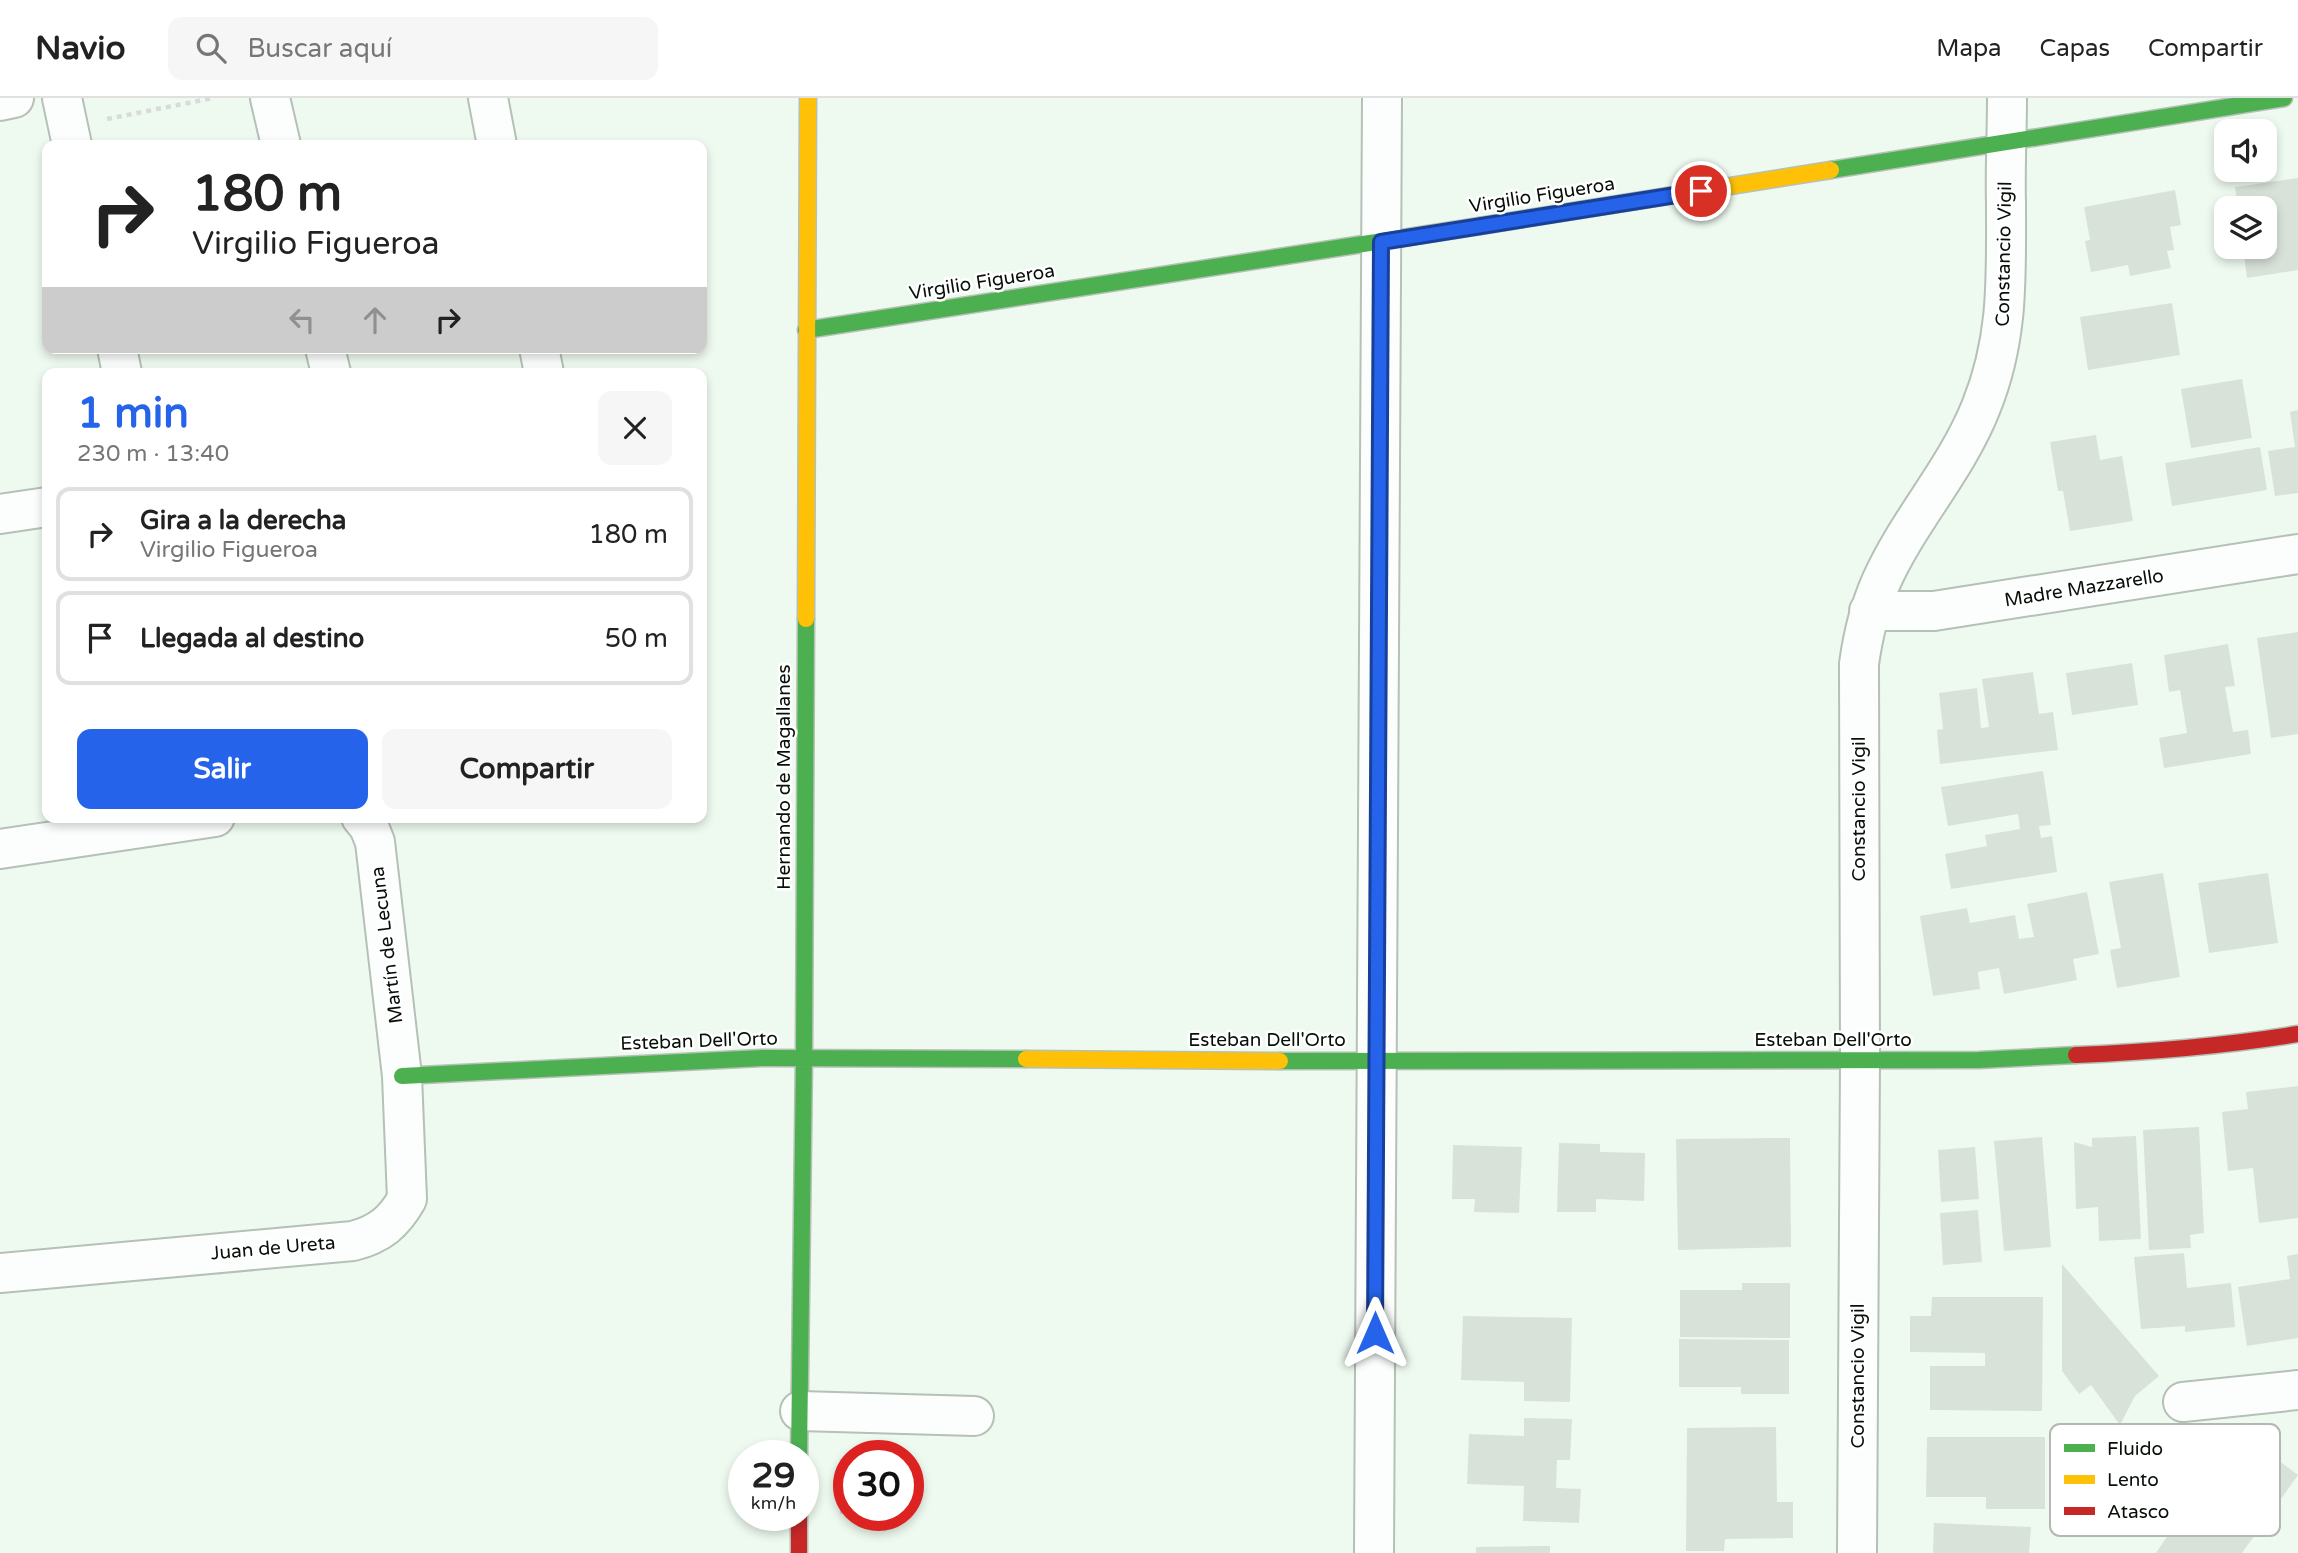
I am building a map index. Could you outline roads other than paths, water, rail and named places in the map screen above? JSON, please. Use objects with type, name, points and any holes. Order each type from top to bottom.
[{"type":"street","points":[[0,101],[14,98]]},
{"type":"street","points":[[62,98],[71,140]]},
{"type":"street","points":[[270,98],[280,140]]},
{"type":"street","points":[[488,98],[496,140]]},
{"type":"street","name":"Hernando de Magallanes","points":[[799,1440],[804,1058],[808,98]]},
{"type":"street","points":[[1374,1553],[1382,98]]},
{"type":"street","name":"Constancio Vigil","points":[[1857,1553],[1859,664],[1869,611],[1882,580],[1963,444],[1980,411],[1993,376],[2002,337],[2006,297],[2007,98]]},
{"type":"street","name":"Virgilio Figueroa","points":[[806,330],[1381,242],[2284,98]]},
{"type":"street","points":[[0,514],[42,508]]},
{"type":"street","name":"Madre Mazzarello","points":[[1869,611],[1934,611],[2298,554]]},
{"type":"street","points":[[0,849],[175,823]]},
{"type":"street","name":"Martín de Lecuna","points":[[366,823],[375,842],[402,1076]]},
{"type":"street","name":"Esteban Dell'Orto","points":[[402,1076],[762,1058],[1979,1060],[2165,1051],[2298,1034]]},
{"type":"street","name":"Juan de Ureta","points":[[0,1273],[354,1241],[371,1236],[387,1227],[407,1199],[402,1076]]},
{"type":"street","points":[[2183,1402],[2298,1390]]},
{"type":"street","points":[[800,1411],[974,1416]]},
{"type":"street","points":[[799,1531],[799,1553]]}]
